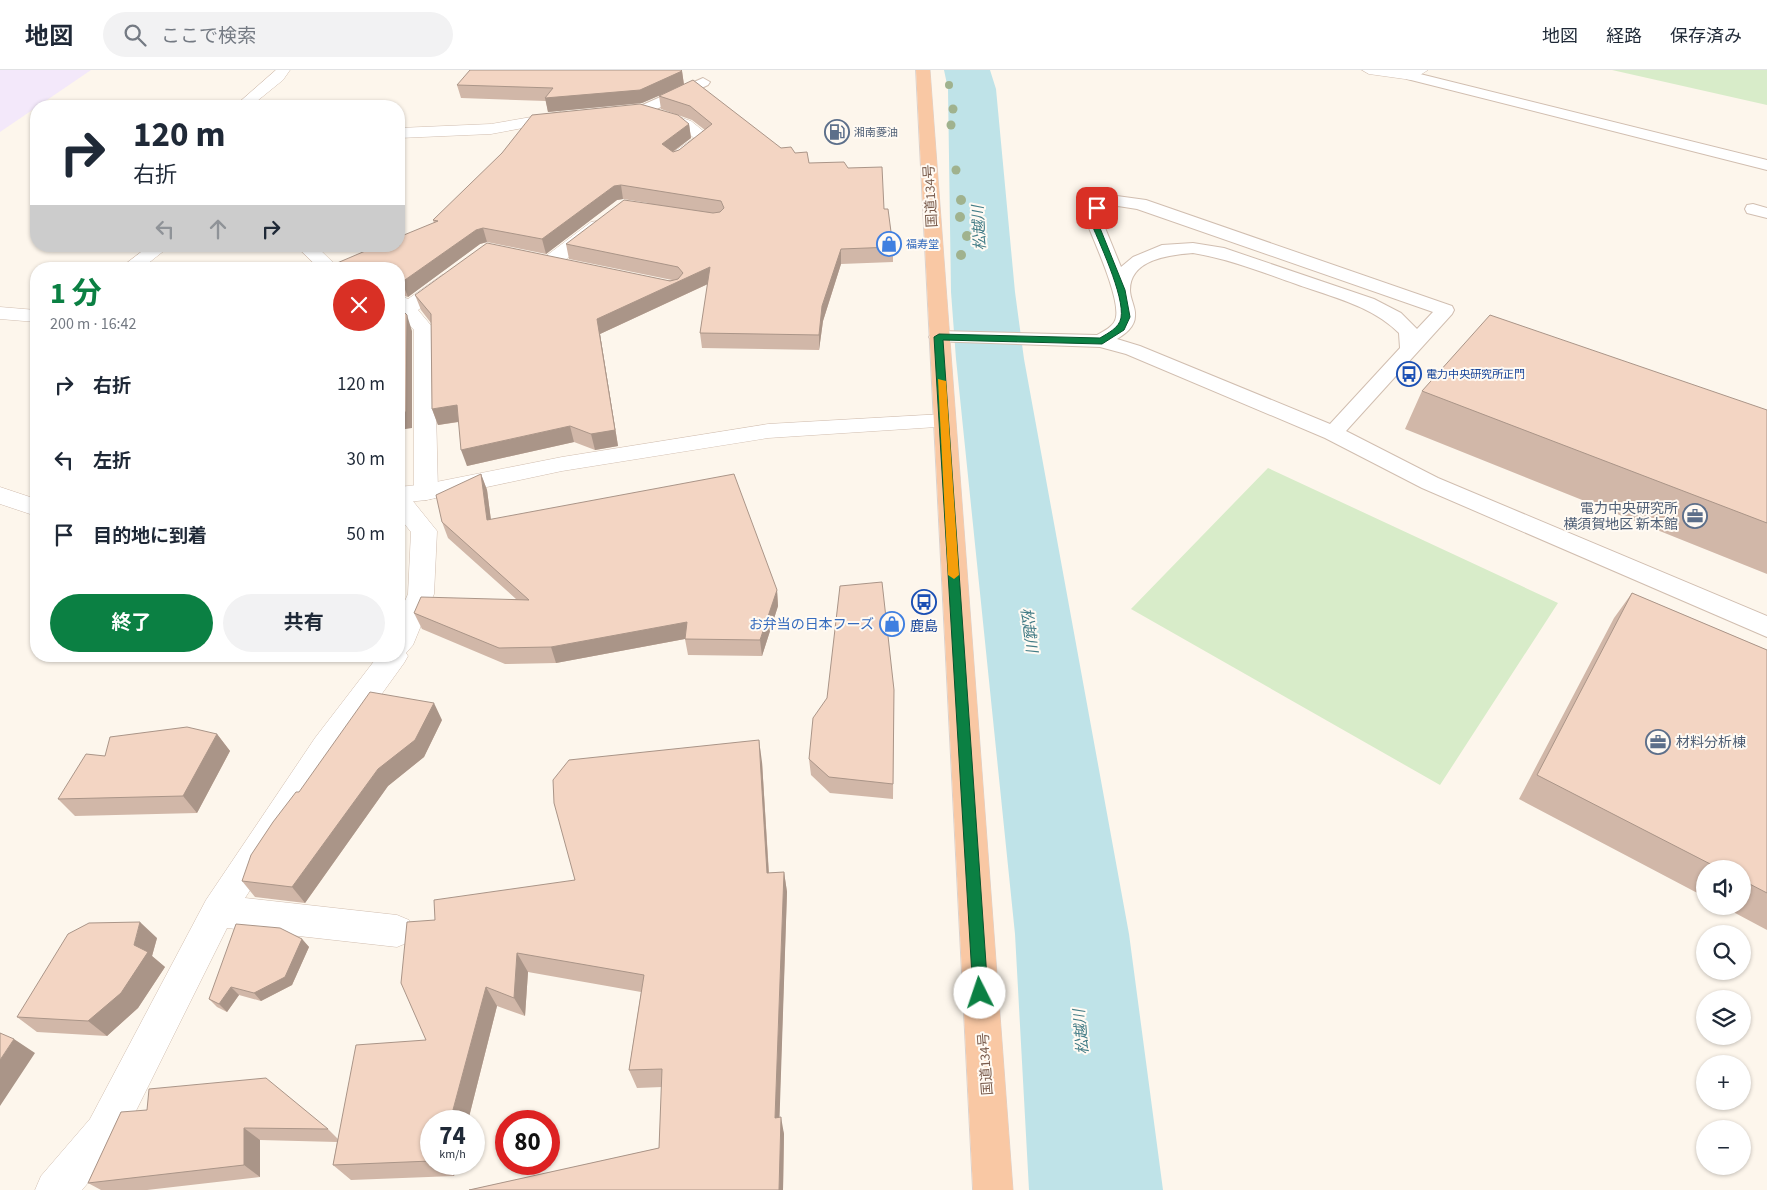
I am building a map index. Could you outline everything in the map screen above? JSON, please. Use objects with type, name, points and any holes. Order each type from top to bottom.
[{"type":"highway","name":"国道134号","points":[[923,70],[949,337],[944,422],[993,1190]]},
{"type":"street","points":[[249,100],[278,77],[282,70]]},
{"type":"street","points":[[1369,70],[1416,73]]},
{"type":"street","points":[[623,112],[643,110],[686,124],[704,138],[674,159]]},
{"type":"street","points":[[405,133],[491,129],[573,116]]},
{"type":"street","points":[[577,269],[540,261],[608,218]]},
{"type":"street","points":[[138,262],[152,252]]},
{"type":"street","points":[[312,252],[323,262]]},
{"type":"street","points":[[405,304],[464,268]]},
{"type":"street","points":[[405,307],[424,329],[426,492]]},
{"type":"street","points":[[0,313],[30,316]]},
{"type":"street","points":[[405,494],[426,492],[562,464],[768,430],[944,422]]},
{"type":"street","points":[[0,496],[30,506]]},
{"type":"street","points":[[405,508],[424,531],[421,594],[405,631]]},
{"type":"street","points":[[55,1190],[104,1133],[218,910],[326,747],[390,662]]},
{"type":"street","points":[[218,910],[397,931]]},
{"type":"lane","points":[[1416,73],[1767,165]]},
{"type":"lane","points":[[643,110],[703,82]]},
{"type":"lane","points":[[1102,341],[1121,328],[1126,317],[1121,290],[1093,218],[1097,208],[1117,201],[1140,204],[1445,310],[1339,426]]},
{"type":"lane","points":[[1121,290],[1124,274],[1138,261],[1162,250],[1193,248],[1224,253],[1367,303],[1394,318],[1409,332],[1410,349]]},
{"type":"lane","points":[[1121,328],[1339,426],[1430,483],[1767,627]]},
{"type":"lane","points":[[949,337],[1102,341],[1133,350],[1339,426]]},
{"type":"shaded area","points":[[0,70],[91,70],[47,100],[30,100],[30,112],[0,132]]},
{"type":"green space","points":[[1612,70],[1767,70],[1767,105]]},
{"type":"green space","points":[[1268,468],[1558,603],[1440,785],[1131,609]]},
{"type":"building","points":[[470,70],[682,71],[640,90],[545,98],[553,88],[457,85]]},
{"type":"building","points":[[693,80],[781,148],[791,147],[795,153],[807,152],[809,163],[844,162],[848,168],[882,167],[884,209],[888,209],[893,247],[841,249],[822,306],[819,335],[700,333],[710,267],[597,319],[615,430],[591,434],[570,426],[461,450],[457,405],[432,409],[431,314],[415,295],[487,243],[670,281],[678,279],[683,273],[678,267],[566,244],[624,200],[713,213],[720,212],[724,208],[721,201],[621,185],[614,186],[542,239],[483,228],[476,230],[405,280],[405,262],[339,262],[363,252],[405,252],[405,235],[438,221],[433,220],[502,153],[532,115],[640,104],[678,115],[689,124],[662,144],[673,152],[679,150],[712,124],[690,106],[659,96]]},
{"type":"building","points":[[405,313],[407,315],[405,412]]},
{"type":"building","points":[[1490,315],[1767,410],[1767,523],[1422,391]]},
{"type":"building","points":[[481,474],[487,520],[734,474],[777,590],[760,640],[685,639],[687,622],[551,647],[499,648],[414,613],[421,597],[529,600],[442,522],[436,495]]},
{"type":"building","points":[[882,582],[894,690],[893,784],[829,777],[809,759],[813,718],[827,698],[840,586]]},
{"type":"building","name":"材料分析棟","points":[[1632,593],[1767,650],[1767,893],[1751,885],[1751,860],[1702,860],[1537,775]]},
{"type":"building","points":[[370,692],[434,703],[415,740],[378,769],[292,887],[242,881],[251,855],[273,822],[296,792],[299,792]]},
{"type":"building","points":[[187,727],[217,734],[183,796],[58,799],[86,754],[105,756],[110,737]]},
{"type":"building","points":[[759,740],[767,873],[784,872],[775,1118],[781,1117],[779,1190],[469,1190],[537,1175],[560,1175],[560,1170],[659,1148],[662,1069],[629,1070],[644,975],[517,953],[514,998],[486,987],[453,1110],[420,1110],[420,1161],[333,1165],[356,1045],[426,1040],[401,983],[407,922],[435,920],[434,900],[575,880],[554,803],[553,780],[569,760]]},
{"type":"building","points":[[140,922],[134,945],[148,952],[121,993],[88,1021],[17,1017],[68,934],[89,923]]},
{"type":"building","points":[[236,924],[280,928],[302,939],[285,977],[254,993],[231,987],[219,1004],[209,999]]},
{"type":"building","points":[[0,1033],[14,1039],[0,1060]]},
{"type":"building","points":[[266,1078],[328,1129],[244,1128],[244,1165],[88,1183],[121,1112],[147,1110],[149,1089]]},
{"type":"waterway","name":"松越川","points":[[967,70],[972,89],[983,292],[990,359],[1001,427],[1011,517],[1072,934],[1096,1190]]},
{"type":"slow traffic","points":[[941,381],[954,575]]},
{"type":"place","name":"湘南菱油","points":[[837,132]]},
{"type":"place","name":"福寿堂","points":[[889,244]]},
{"type":"place","name":"電力中央研究所正門","points":[[1409,374]]},
{"type":"place","name":"電力中央研究所 横須賀地区 新本館","points":[[1695,516]]},
{"type":"place","name":"鹿島","points":[[924,602]]},
{"type":"place","name":"お弁当の日本フーズ","points":[[892,624]]},
{"type":"place","name":"材料分析棟","points":[[1658,742]]},
{"type":"route","points":[[980,993],[939,337],[1043,338],[1102,341],[1121,328],[1126,317],[1121,290],[1093,218],[1097,208]]}]
